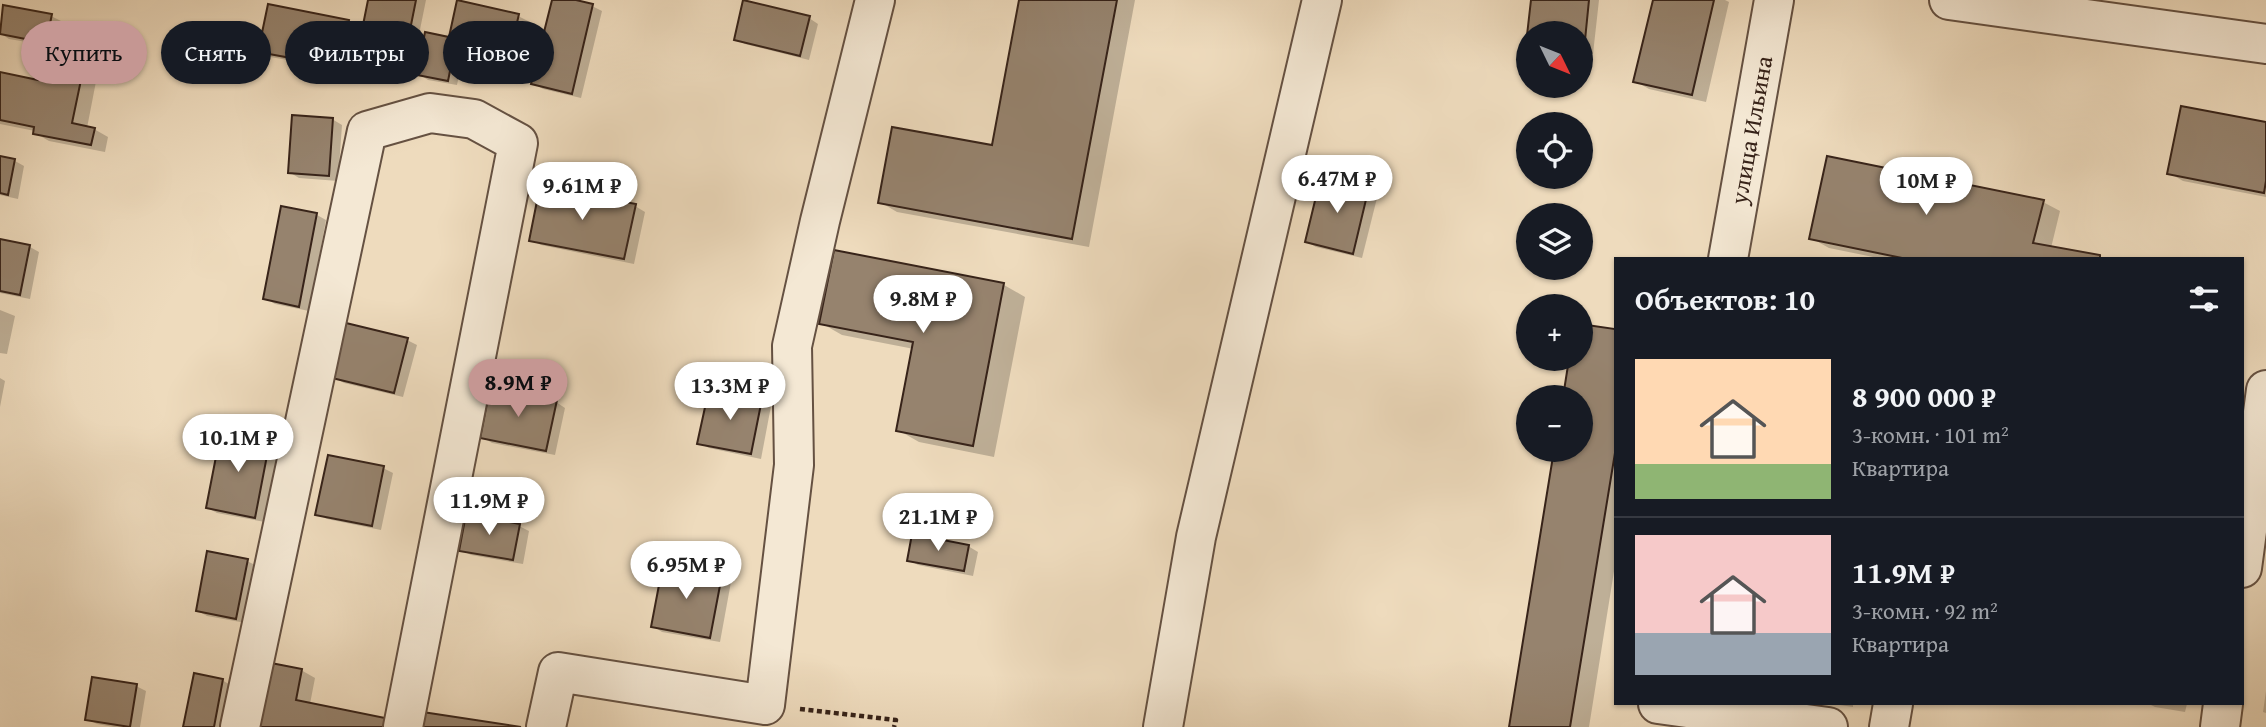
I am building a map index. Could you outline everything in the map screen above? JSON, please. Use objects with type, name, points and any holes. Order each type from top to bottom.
[{"type":"street","points":[[546,727],[558,672],[765,705],[794,465],[792,346],[875,0]]},
{"type":"street","points":[[1163,727],[1196,537],[1322,0]]},
{"type":"street","name":"улица Ильина","points":[[1728,257],[1774,0]]},
{"type":"street","points":[[1964,1],[2266,44]]},
{"type":"street","points":[[240,727],[367,131],[430,113],[474,119],[518,143],[404,727]]},
{"type":"street","points":[[2244,553],[2266,390]]},
{"type":"street","points":[[1643,727],[1648,705]]},
{"type":"street","points":[[1665,705],[1828,727]]},
{"type":"street","points":[[1889,727],[1893,705]]},
{"type":"street","points":[[2220,727],[2223,705]]},
{"type":"path","points":[[765,705],[896,720],[894,727]]},
{"type":"building","points":[[368,0],[416,0],[412,21],[364,21]]},
{"type":"building","points":[[457,0],[519,14],[517,21],[452,21]]},
{"type":"building","points":[[552,0],[576,0],[593,4],[572,94],[531,84],[554,84],[554,21],[547,21]]},
{"type":"building","points":[[743,0],[810,16],[800,56],[734,40]]},
{"type":"building","points":[[1019,0],[1117,0],[1072,239],[878,203],[892,127],[992,145]]},
{"type":"building","points":[[1531,0],[1589,0],[1587,21],[1529,21]]},
{"type":"building","points":[[1653,0],[1714,0],[1692,95],[1633,82]]},
{"type":"building","points":[[268,4],[349,20],[285,21],[285,57],[271,54],[271,21],[264,21]]},
{"type":"building","points":[[3,5],[52,14],[51,21],[21,21],[21,38],[0,34]]},
{"type":"building","points":[[429,33],[443,36],[443,80],[429,77]]},
{"type":"building","points":[[0,72],[21,76],[21,84],[80,84],[72,123],[95,128],[91,145],[33,134],[34,127],[0,120]]},
{"type":"building","points":[[2181,106],[2266,122],[2264,193],[2167,174]]},
{"type":"building","points":[[292,115],[333,118],[329,176],[288,173]]},
{"type":"building","points":[[0,156],[15,159],[8,195],[0,193]]},
{"type":"building","points":[[1827,156],[2044,200],[2033,243],[2100,257],[1897,257],[1809,239]]},
{"type":"building","points":[[1321,176],[1369,187],[1353,254],[1305,242]]},
{"type":"building","points":[[540,186],[636,204],[624,259],[529,241]]},
{"type":"building","points":[[281,206],[317,213],[299,307],[263,299]]},
{"type":"building","points":[[0,239],[30,245],[20,295],[0,291]]},
{"type":"building","points":[[834,250],[1004,283],[973,446],[896,431],[913,342],[819,324]]},
{"type":"building","points":[[346,323],[408,338],[394,393],[332,378]]},
{"type":"building","points":[[1593,326],[1614,329],[1614,459],[1570,727],[1509,727],[1552,462],[1593,462],[1593,385],[1565,385],[1567,371],[1593,371]]},
{"type":"building","points":[[490,387],[557,400],[546,451],[480,438]]},
{"type":"building","points":[[709,389],[762,399],[751,454],[697,444]]},
{"type":"building","points":[[221,431],[270,440],[255,518],[206,508]]},
{"type":"building","points":[[328,455],[384,466],[372,526],[315,515]]},
{"type":"building","points":[[466,514],[520,524],[513,560],[459,551]]},
{"type":"building","points":[[912,534],[969,545],[964,571],[907,561]]},
{"type":"building","points":[[207,551],[248,559],[236,619],[196,611]]},
{"type":"building","points":[[663,564],[722,575],[710,638],[651,627]]},
{"type":"building","points":[[271,663],[302,669],[296,700],[390,719],[389,727],[259,727]]},
{"type":"building","points":[[194,673],[223,679],[214,727],[183,727]]},
{"type":"building","points":[[92,677],[137,684],[130,727],[85,720]]},
{"type":"building","points":[[416,711],[521,727],[414,727]]}]
